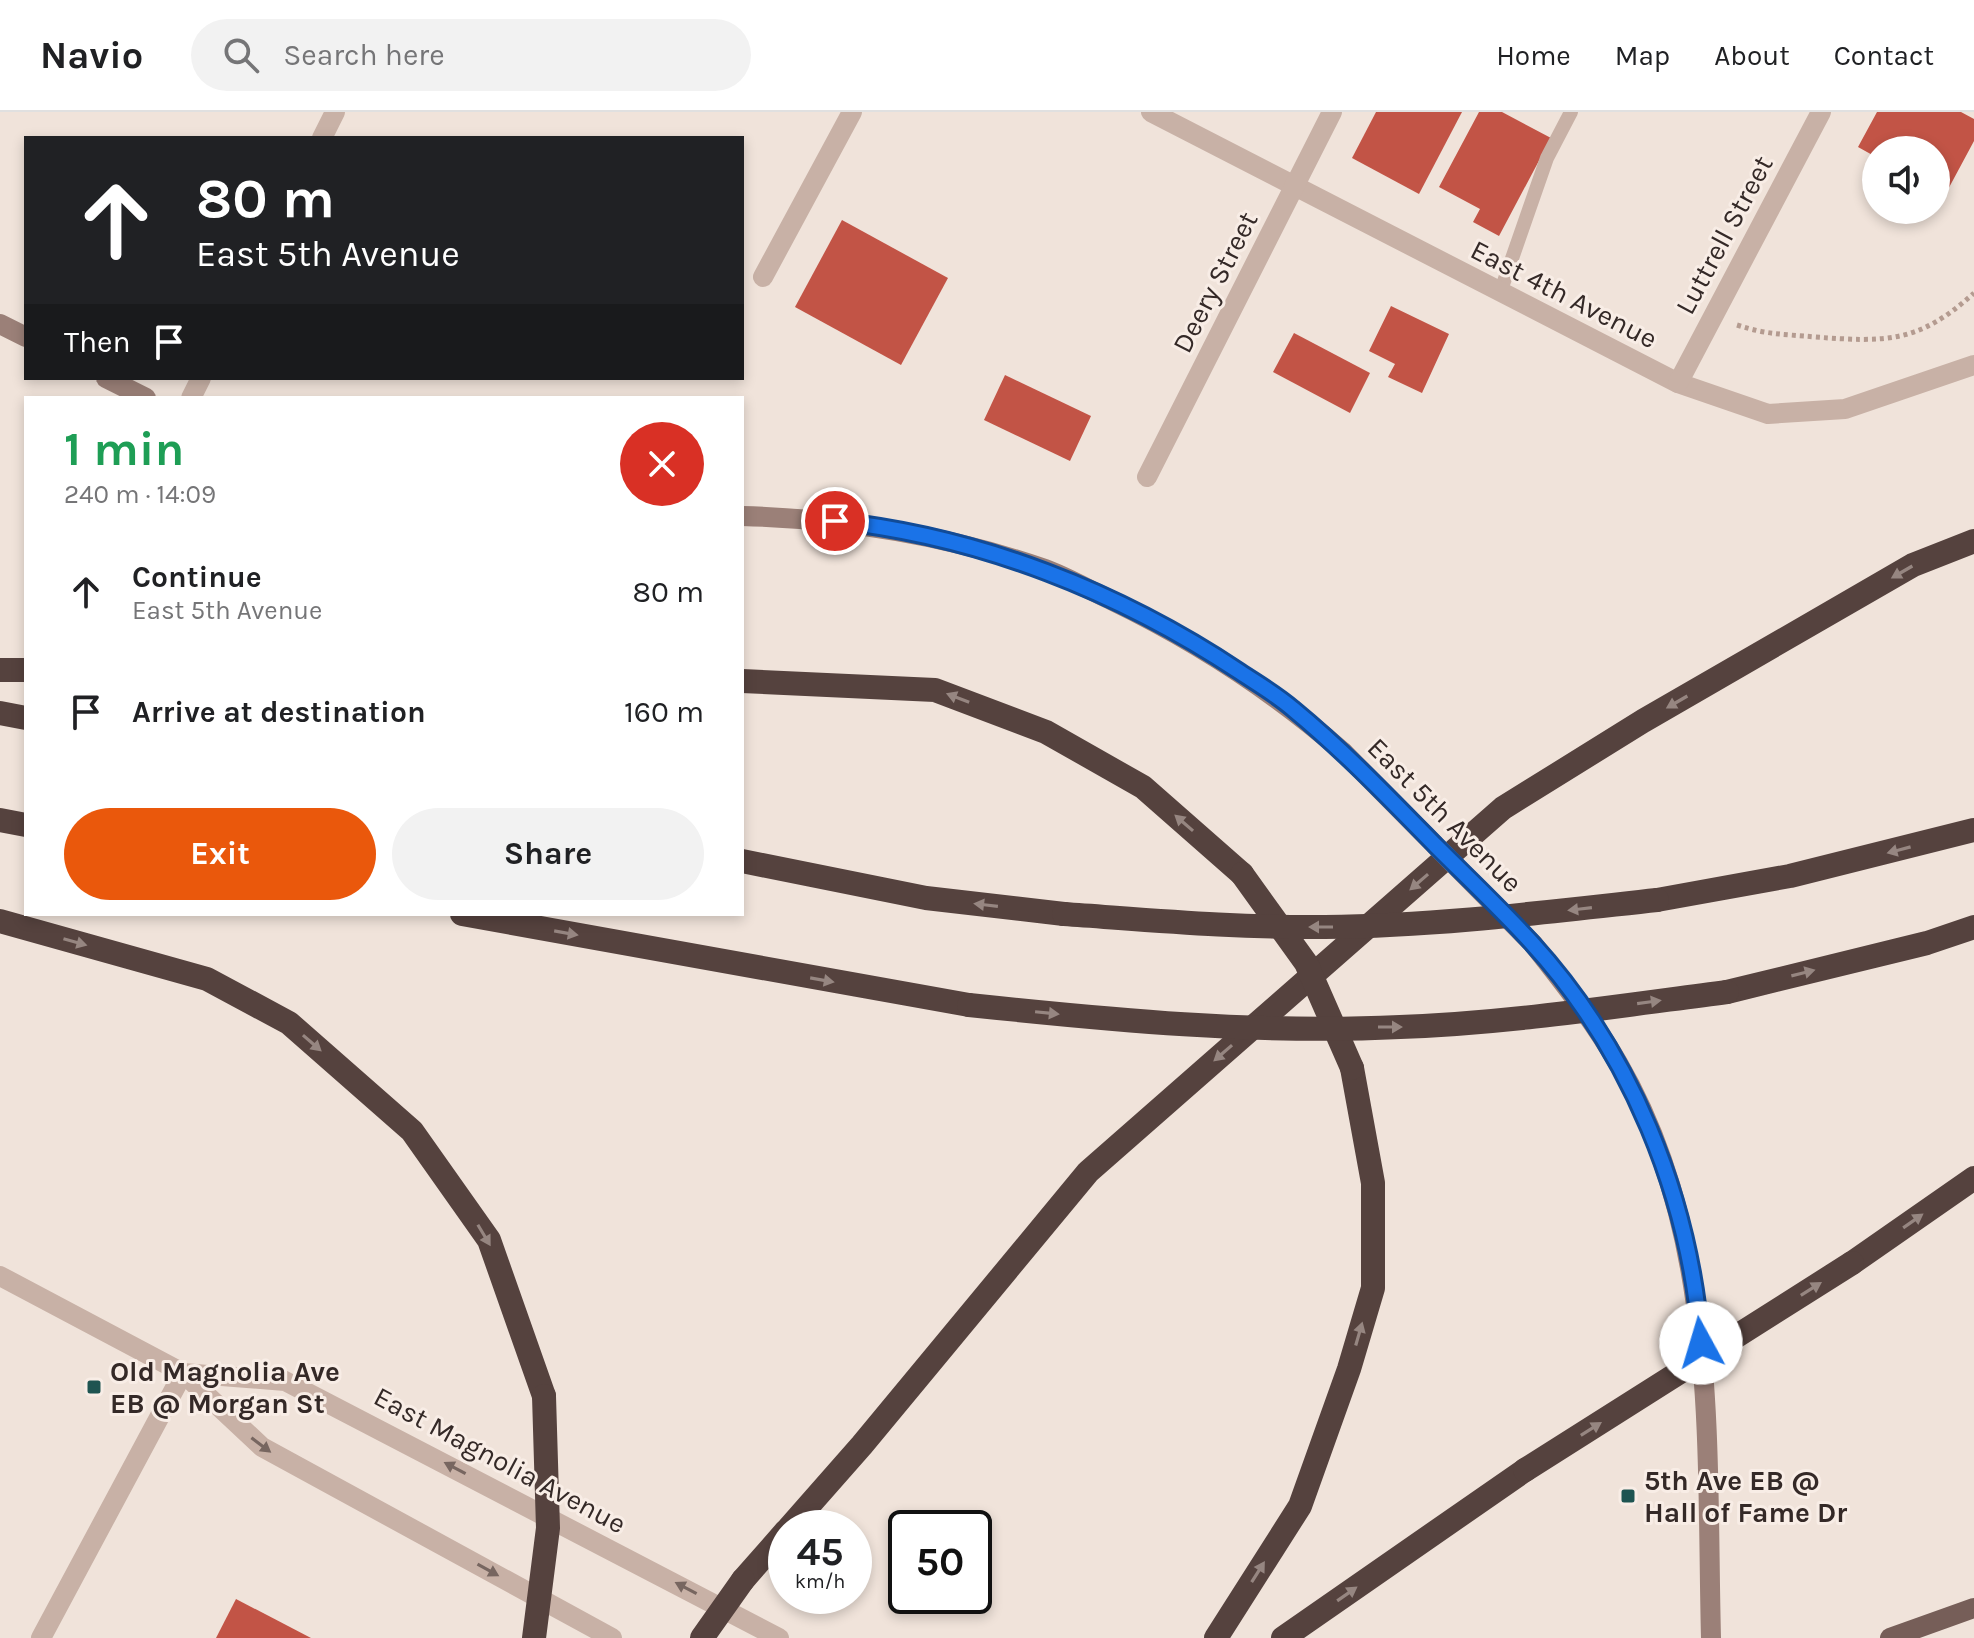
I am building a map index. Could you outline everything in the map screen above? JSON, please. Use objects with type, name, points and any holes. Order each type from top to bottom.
[{"type":"highway","points":[[805,1510],[1088,1172],[1503,808],[1643,721],[1913,565],[1974,541]]},
{"type":"highway","points":[[0,670],[24,670]]},
{"type":"highway","points":[[744,681],[935,690],[1046,732],[1143,787],[1242,874],[1306,963],[1352,1068],[1373,1183],[1373,1288],[1349,1369],[1300,1506],[1216,1638]]},
{"type":"highway","points":[[0,713],[24,718]]},
{"type":"highway","points":[[0,820],[24,825]]},
{"type":"highway","points":[[744,861],[926,898],[1064,914],[1214,925],[1326,927],[1495,917],[1657,900],[1790,876],[1974,830]]},
{"type":"highway","points":[[473,916],[969,1005],[1145,1023],[1400,1027],[1605,1008],[1727,992],[1927,943],[1974,927]]},
{"type":"highway","points":[[0,921],[207,979],[289,1023],[412,1131],[489,1240],[544,1396],[548,1528],[534,1638]]},
{"type":"highway","points":[[1283,1638],[1525,1470],[1852,1263],[1974,1178]]},
{"type":"highway","points":[[702,1638],[743,1580],[768,1552]]},
{"type":"main road","points":[[0,324],[24,336]]},
{"type":"main road","points":[[110,380],[142,396]]},
{"type":"main road","name":"East 5th Avenue","points":[[744,516],[856,523],[957,544],[1047,570],[1199,645],[1290,706],[1343,752],[1533,944],[1575,998],[1618,1064],[1656,1144],[1684,1229],[1699,1315],[1705,1399],[1711,1638]]},
{"type":"main road","points":[[1890,1638],[1974,1608]]},
{"type":"street","points":[[323,136],[335,112]]},
{"type":"street","points":[[763,277],[852,112]]},
{"type":"street","name":"East 4th Avenue","points":[[1151,112],[1678,383],[1768,414],[1845,409],[1974,365]]},
{"type":"street","name":"Deery Street","points":[[1147,477],[1332,112]]},
{"type":"street","name":"Luttrell Street","points":[[1678,383],[1821,112]]},
{"type":"street","name":"East Magnolia Avenue","points":[[0,1276],[183,1373],[262,1447],[612,1638]]},
{"type":"street","points":[[41,1638],[183,1373]]},
{"type":"street","name":"East Magnolia Avenue","points":[[183,1373],[285,1381],[779,1638]]},
{"type":"lane","points":[[1500,293],[1547,158],[1571,112]]},
{"type":"path","points":[[1713,317],[1766,335],[1886,340],[1914,332],[1962,304],[1974,293]]},
{"type":"building","points":[[1376,112],[1462,112],[1419,194],[1352,158]]},
{"type":"building","points":[[1479,112],[1502,112],[1551,138],[1499,236],[1473,222],[1480,209],[1439,187]]},
{"type":"building","points":[[1877,112],[1961,112],[1974,119],[1974,141],[1950,186],[1950,136],[1864,136]]},
{"type":"building","points":[[842,220],[948,278],[901,365],[795,307]]},
{"type":"building","points":[[1391,306],[1449,334],[1422,393],[1388,377],[1395,364],[1369,351]]},
{"type":"building","points":[[1294,333],[1370,373],[1350,413],[1273,372]]},
{"type":"building","points":[[1005,375],[1091,416],[1070,461],[984,420]]},
{"type":"building","points":[[236,1599],[311,1638],[216,1638]]},
{"type":"place","name":"Old Magnolia Ave EB @ Morgan St","points":[[94,1387]]},
{"type":"place","name":"5th Ave EB @ Hall of Fame Dr","points":[[1628,1496]]},
{"type":"route","points":[[835,521],[957,544],[1047,570],[1199,645],[1290,706],[1343,752],[1533,944],[1575,998],[1618,1064],[1656,1144],[1684,1229],[1701,1343]]}]
